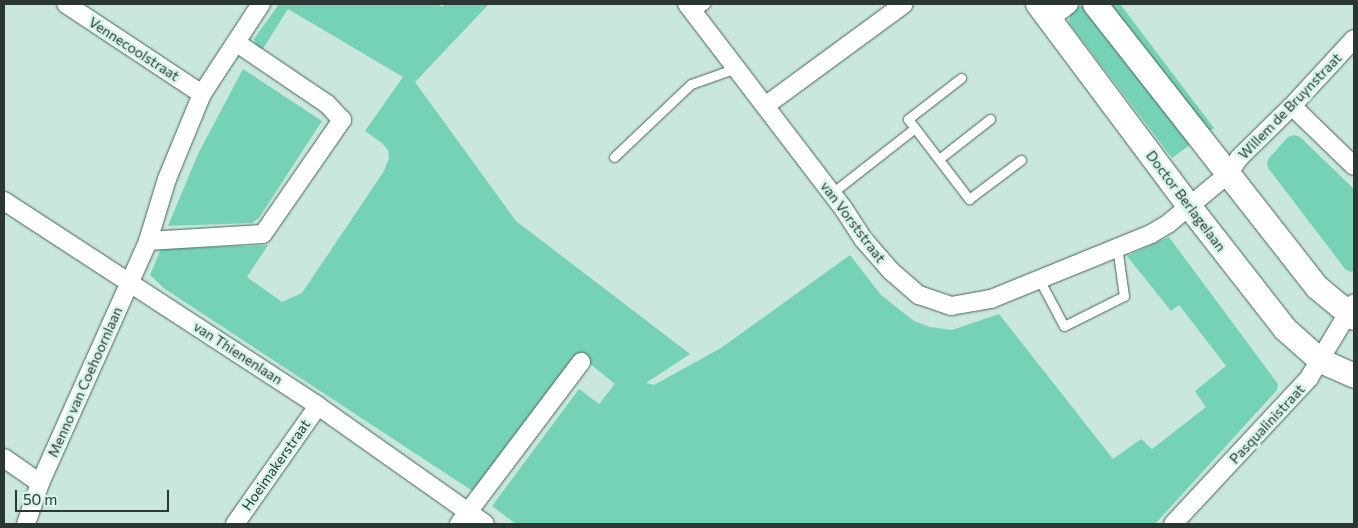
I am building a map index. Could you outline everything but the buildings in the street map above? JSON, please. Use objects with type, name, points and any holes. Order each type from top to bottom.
[{"type":"main road","points":[[1095,4],[1318,288],[1352,312]]},
{"type":"main road","name":"Doctor Berlagelaan","points":[[1044,11],[1189,206],[1285,329],[1321,361],[1354,376]]},
{"type":"street","name":"Vennecoolstraat","points":[[66,4],[202,94]]},
{"type":"street","name":"Menno van Coehoornlaan","points":[[26,524],[40,483],[128,282],[148,241],[167,179],[202,94],[261,4]]},
{"type":"street","points":[[765,106],[904,4]]},
{"type":"street","points":[[1044,11],[1069,4]]},
{"type":"street","name":"van Vorststraat","points":[[695,7],[736,68],[832,193],[863,239],[891,272],[919,295],[951,306],[991,299],[1151,234],[1169,223],[1189,206]]},
{"type":"street","name":"Willem de Bruynstraat","points":[[1189,206],[1228,174],[1239,158],[1292,106],[1354,39]]},
{"type":"street","points":[[148,241],[263,234],[342,120],[327,104],[237,43]]},
{"type":"street","points":[[1292,106],[1354,166]]},
{"type":"street","name":"van Thienenlaan","points":[[4,201],[99,265],[318,406],[463,518],[485,524]]},
{"type":"street","name":"Pasqualinistraat","points":[[1173,524],[1297,393],[1321,361],[1352,312]]},
{"type":"street","points":[[463,518],[581,362]]},
{"type":"street","name":"Hoeimakerstraat","points":[[235,524],[318,406]]},
{"type":"street","points":[[4,458],[40,483]]},
{"type":"lane","points":[[614,157],[690,84],[736,68]]},
{"type":"lane","points":[[961,78],[908,119],[969,199],[1021,160]]},
{"type":"lane","points":[[938,159],[990,119]]},
{"type":"lane","points":[[832,193],[915,128]]},
{"type":"lane","points":[[1039,279],[1064,326],[1124,296],[1118,247]]},
{"type":"green space","points":[[279,4],[438,4],[442,7],[445,4],[489,4],[415,82],[516,221],[690,354],[646,383],[654,385],[721,348],[850,255],[881,295],[914,321],[930,327],[952,330],[999,314],[1113,459],[1141,439],[1152,449],[1206,407],[1195,391],[1226,366],[1179,305],[1171,311],[1127,256],[1169,237],[1278,384],[1277,390],[1155,524],[516,524],[492,506],[579,389],[599,404],[615,384],[579,355],[474,492],[165,289],[150,275],[161,249],[268,245],[247,277],[282,302],[302,293],[384,171],[389,158],[388,150],[382,143],[365,131],[403,77],[288,9],[259,55],[254,39]]},
{"type":"green space","points":[[1103,4],[1120,4],[1214,128],[1204,135]]},
{"type":"green space","points":[[1087,5],[1194,142],[1172,158],[1069,23],[1070,13],[1080,6]]},
{"type":"green space","points":[[243,69],[322,121],[259,218],[252,223],[168,226],[198,154]]},
{"type":"green space","points":[[1294,135],[1300,137],[1354,189],[1354,270],[1351,272],[1346,270],[1268,168],[1269,158],[1288,137]]}]
